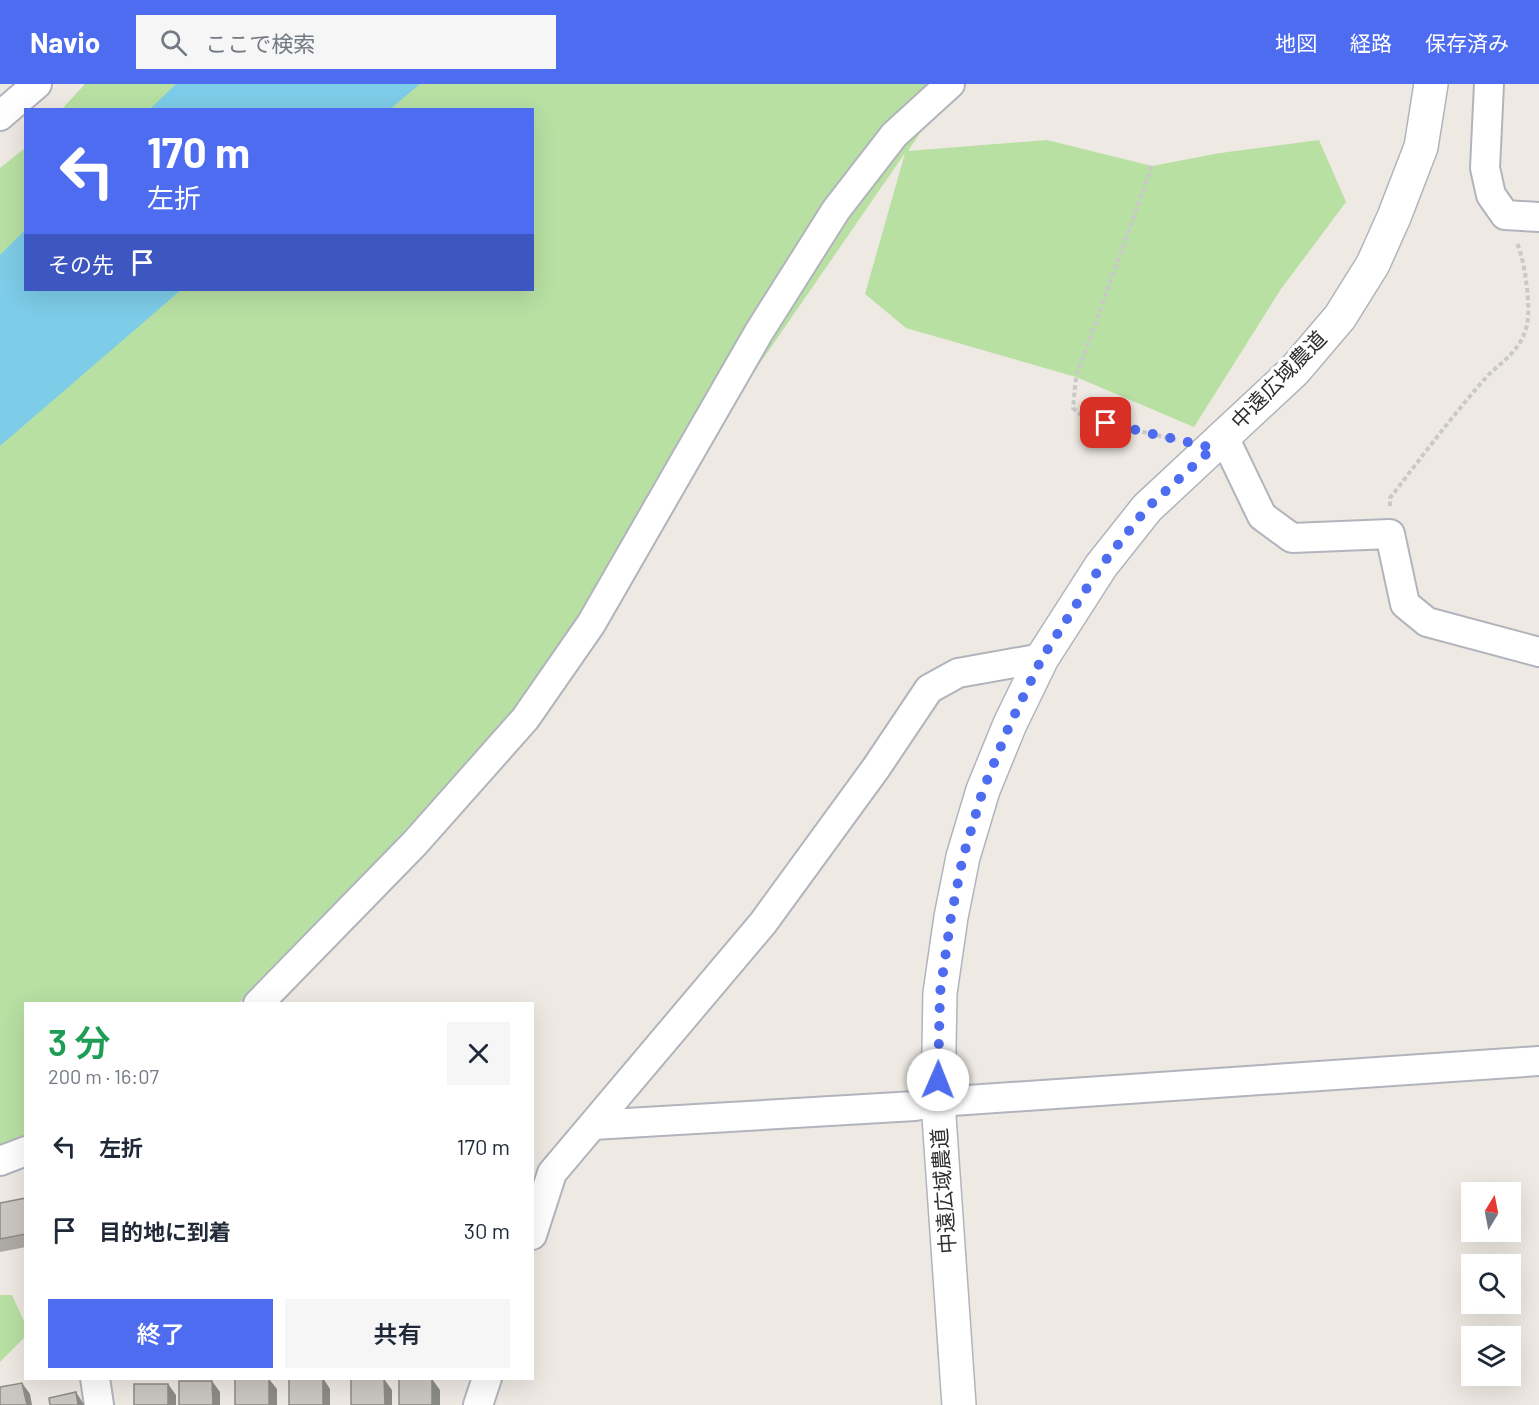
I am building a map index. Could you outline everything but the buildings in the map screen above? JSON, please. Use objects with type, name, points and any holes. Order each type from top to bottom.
[{"type":"street","points":[[0,116],[37,84]]},
{"type":"street","points":[[260,1002],[415,843],[525,719],[591,624],[759,332],[836,210],[894,135],[950,84]]},
{"type":"street","name":"中遠広域農道","points":[[959,1405],[938,1102],[940,993],[951,917],[963,857],[983,790],[1010,724],[1042,658],[1101,566],[1147,508],[1301,362],[1340,317],[1373,264],[1394,217],[1421,147],[1431,84]]},
{"type":"street","points":[[1489,84],[1485,168],[1491,195],[1505,215],[1539,217]]},
{"type":"street","points":[[1218,443],[1262,516],[1292,538],[1390,534],[1405,604],[1427,622],[1539,652]]},
{"type":"street","points":[[534,1223],[542,1173],[593,1125],[764,923],[876,768],[929,689],[958,673],[1042,658]]},
{"type":"street","points":[[593,1125],[915,1106],[938,1102],[1539,1061]]},
{"type":"street","points":[[0,1161],[24,1152]]},
{"type":"street","points":[[96,1380],[99,1405]]},
{"type":"street","points":[[478,1405],[486,1380]]},
{"type":"path","points":[[1152,166],[1076,377],[1073,408],[1085,418],[1218,443]]},
{"type":"path","points":[[1390,534],[1390,498],[1483,380],[1517,348],[1527,324],[1527,291],[1521,252],[1505,215]]},
{"type":"green space","points":[[85,84],[953,84],[908,151],[1047,140],[1152,166],[1220,153],[1319,140],[1346,202],[1281,289],[1194,427],[1076,377],[906,328],[865,294],[905,153],[649,524],[536,703],[391,867],[240,1002],[24,1002],[24,1146],[0,1155],[0,168],[24,149],[24,291],[534,291],[534,108],[63,108]]},
{"type":"green space","points":[[0,1295],[12,1295],[24,1321],[24,1338],[0,1362]]},
{"type":"water","points":[[176,84],[420,84],[391,108],[151,108]]},
{"type":"water","points":[[24,231],[24,291],[180,291],[0,446],[0,255]]},
{"type":"route","points":[[938,1080],[940,993],[951,917],[963,857],[983,790],[1010,724],[1042,658],[1101,566],[1147,508],[1213,448],[1106,423]]}]
